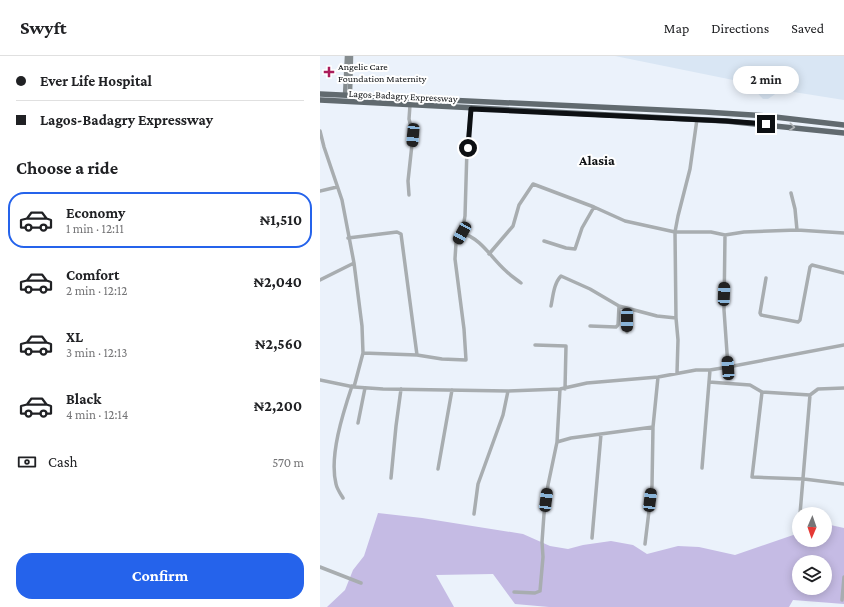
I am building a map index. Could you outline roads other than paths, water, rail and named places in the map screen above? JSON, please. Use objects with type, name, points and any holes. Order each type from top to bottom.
[{"type":"highway","name":"Lagos-Badagry Expressway","points":[[320,94],[705,112],[766,116],[844,125]]},
{"type":"highway","name":"Lagos-Badagry Expressway","points":[[320,100],[471,109],[697,119],[844,133]]},
{"type":"main road","points":[[347,56],[348,95]]},
{"type":"main road","points":[[348,95],[352,56]]},
{"type":"street","points":[[409,195],[408,182],[413,135],[409,119],[410,105]]},
{"type":"street","points":[[363,353],[417,355],[442,360],[466,360],[464,330],[455,259],[456,244],[462,233],[465,216],[471,109]]},
{"type":"street","points":[[677,373],[678,340],[676,318],[675,232],[690,169],[697,119]]},
{"type":"street","points":[[320,130],[324,147],[342,200],[354,264],[362,326],[363,353],[344,411],[335,455],[335,483],[343,498]]},
{"type":"street","points":[[489,254],[513,226],[519,205],[534,184],[594,207],[625,221],[675,232],[711,232],[725,235],[744,232],[797,230],[844,233]]},
{"type":"street","points":[[320,191],[337,187]]},
{"type":"street","points":[[791,193],[795,209],[797,230]]},
{"type":"street","points":[[544,241],[566,248],[575,249],[582,228],[594,207]]},
{"type":"street","points":[[348,238],[397,232],[401,234],[417,355]]},
{"type":"street","points":[[462,233],[473,237],[506,271],[521,283]]},
{"type":"street","points":[[725,235],[724,310],[728,368]]},
{"type":"street","points":[[320,280],[354,264]]},
{"type":"street","points":[[766,278],[760,313],[762,315],[798,322],[800,320],[810,267],[812,266],[844,273]]},
{"type":"street","points":[[551,306],[556,285],[561,276],[590,289],[619,306],[657,316],[676,318]]},
{"type":"street","points":[[590,326],[616,327],[618,325],[619,306]]},
{"type":"street","points":[[627,308],[627,332]]},
{"type":"street","points":[[320,380],[365,388],[508,391],[563,389],[587,383],[658,377],[696,370],[728,368],[844,344]]},
{"type":"street","points":[[514,592],[535,593],[540,591],[543,557],[542,542],[544,514],[548,485],[557,442],[563,389],[566,346],[535,345]]},
{"type":"street","points":[[702,468],[710,370]]},
{"type":"street","points":[[645,544],[652,486],[653,427],[658,377]]},
{"type":"street","points":[[709,382],[750,385],[762,392],[810,395],[818,389],[844,388]]},
{"type":"street","points":[[358,422],[365,388]]},
{"type":"street","points":[[391,478],[400,389]]},
{"type":"street","points":[[438,469],[452,390]]},
{"type":"street","points":[[474,514],[478,484],[503,415],[508,391]]},
{"type":"street","points":[[762,392],[752,477],[804,479],[844,484]]},
{"type":"street","points":[[801,507],[810,395]]},
{"type":"street","points":[[557,442],[571,438],[653,427]]},
{"type":"street","points":[[592,538],[601,434]]},
{"type":"street","points":[[320,567],[361,584]]},
{"type":"street","points":[[842,600],[844,577]]},
{"type":"place","name":"Angelic Care Foundation Maternity","points":[[329,72]]},
{"type":"district","name":"Alasia","points":[[597,160]]}]
